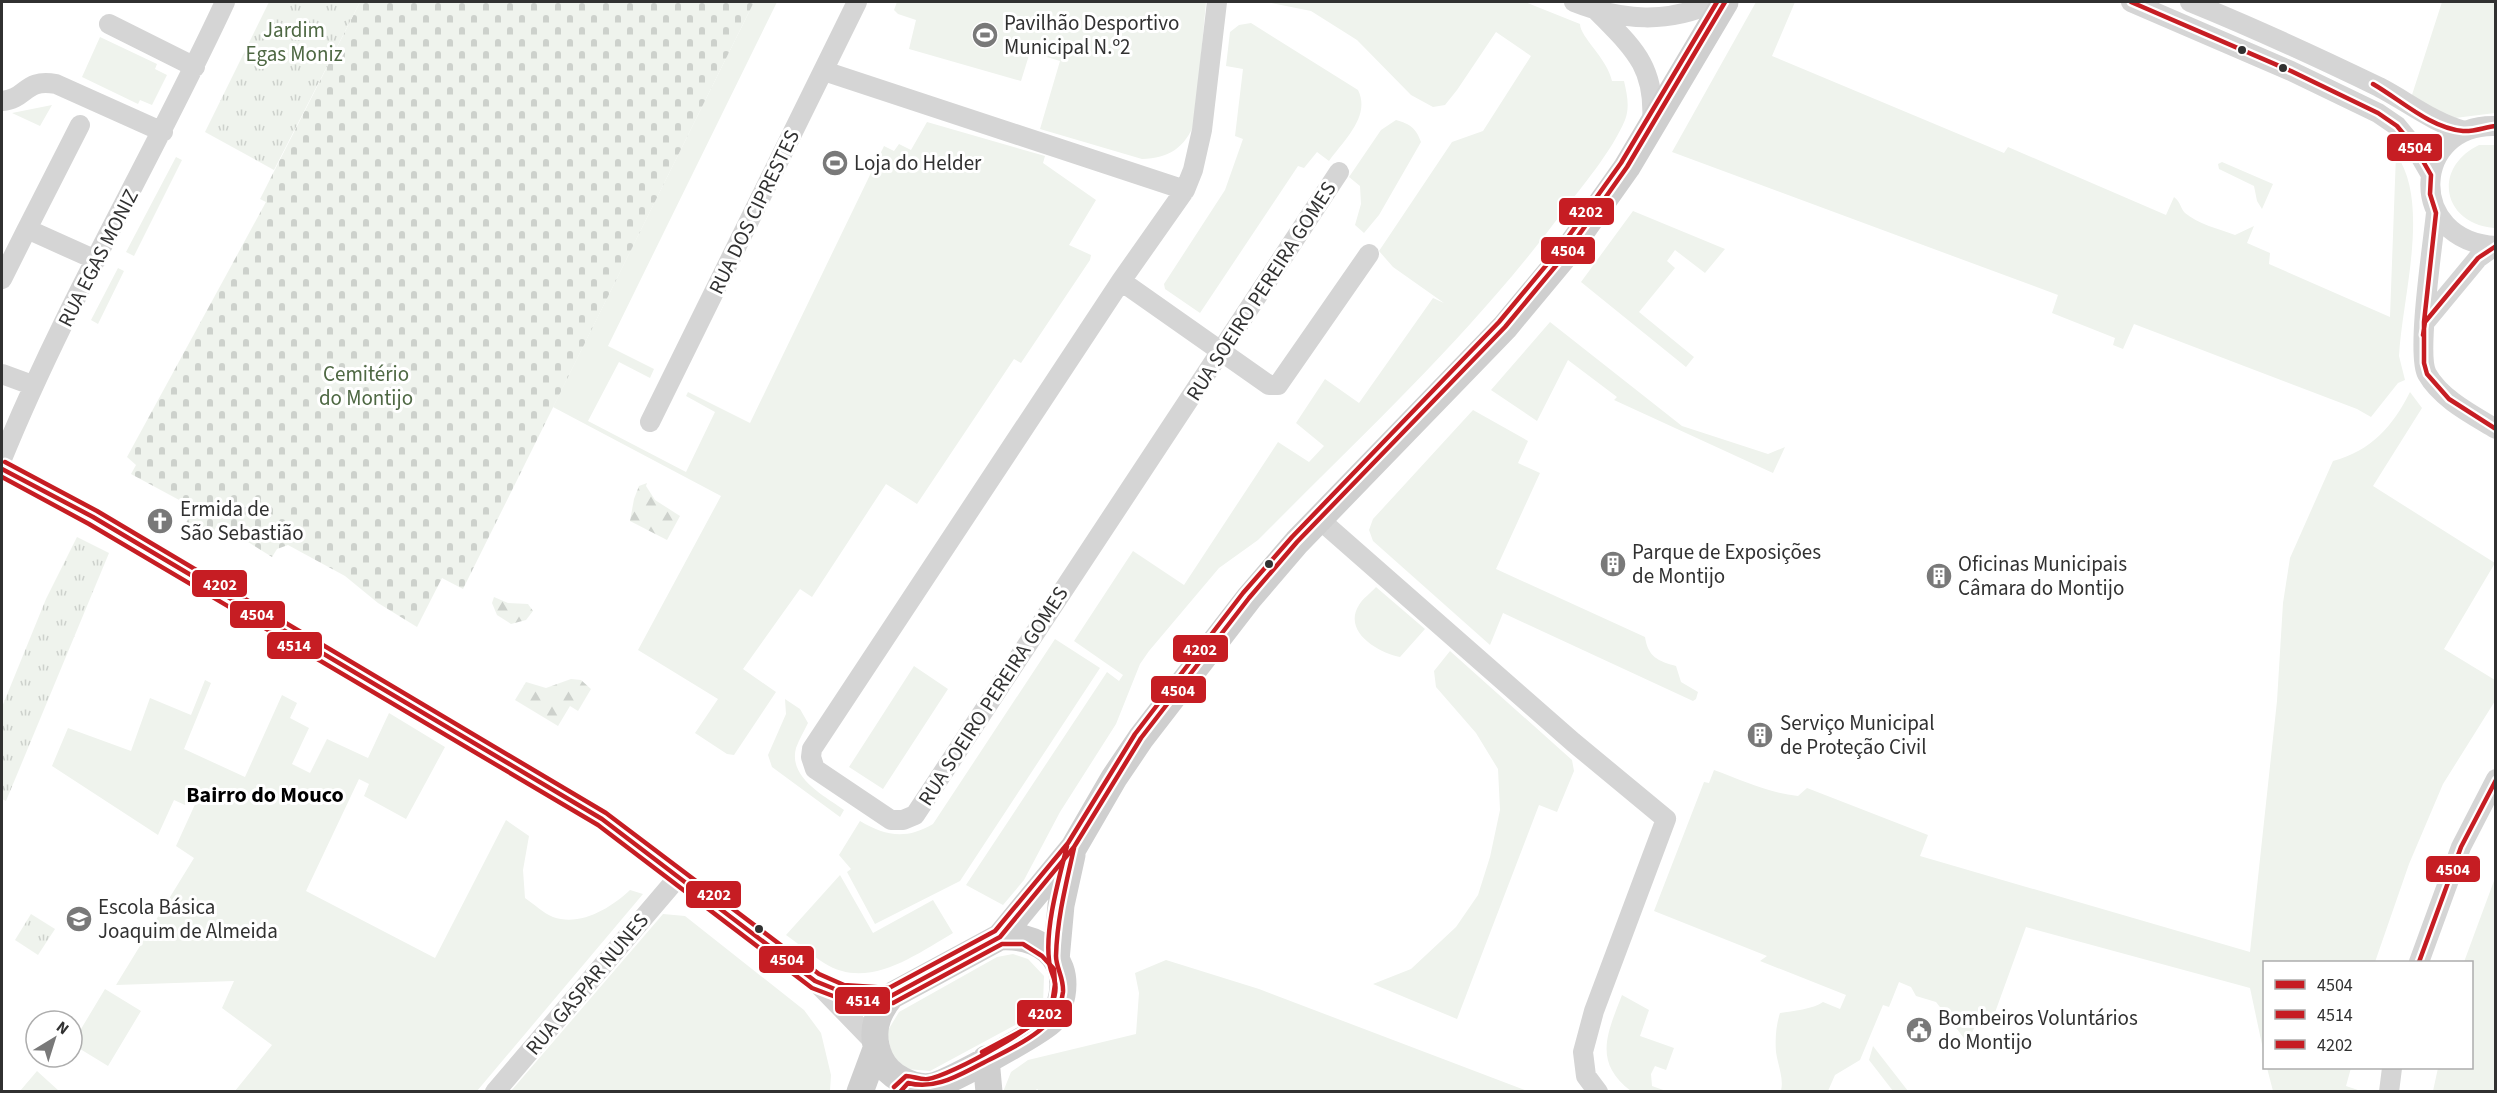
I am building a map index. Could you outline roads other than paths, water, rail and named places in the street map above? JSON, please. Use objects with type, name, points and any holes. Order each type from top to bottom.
[{"type":"main road","points":[[860,1092],[875,1046],[877,1017],[891,996],[1000,937],[1074,847],[1114,778],[1203,654],[1319,519],[1505,327],[1590,222],[1651,128],[1725,2]]},
{"type":"main road","points":[[1056,960],[1061,905],[1074,847]]},
{"type":"main road","points":[[875,1046],[883,1065],[892,1075],[920,1088],[986,1059],[1046,1027],[1054,1018],[1059,1007],[1064,984],[1061,966],[1047,950],[1025,937],[1000,937]]},
{"type":"main road","points":[[986,1059],[989,1092]]},
{"type":"street","name":"RUA EGAS MONIZ","points":[[2,459],[32,385],[163,132],[225,2]]},
{"type":"street","name":"RUA DOS CIPRESTES","points":[[650,422],[857,2]]},
{"type":"street","name":"RUA SOEIRO PEREIRA GOMES","points":[[1217,2],[1202,130],[1193,170],[1185,190],[1121,281],[812,749],[811,758],[815,769],[891,820],[903,820],[915,815],[1339,172]]},
{"type":"street","points":[[1574,2],[1596,10],[1641,17],[1674,17],[1715,2]]},
{"type":"street","points":[[2131,2],[2291,71],[2378,113],[2397,126],[2431,175]]},
{"type":"street","points":[[2190,2],[2394,94],[2440,124],[2464,131]]},
{"type":"street","points":[[1596,10],[1628,42],[1648,73],[1654,98],[1651,128]]},
{"type":"street","points":[[109,24],[195,67]]},
{"type":"street","points":[[824,71],[1185,190]]},
{"type":"street","points":[[2,100],[20,94],[33,83],[50,83],[163,132]]},
{"type":"street","points":[[2,279],[80,125]]},
{"type":"street","points":[[2495,246],[2478,245],[2461,239],[2447,228],[2436,213],[2430,195],[2431,175],[2437,157],[2448,142],[2464,131],[2482,126],[2496,126]]},
{"type":"street","points":[[2436,213],[2421,346],[2426,373],[2459,406],[2496,429]]},
{"type":"street","points":[[27,229],[96,261]]},
{"type":"street","points":[[2425,322],[2478,258],[2495,246]]},
{"type":"street","points":[[1121,281],[1269,385],[1278,385],[1369,254]]},
{"type":"street","points":[[2,374],[32,385]]},
{"type":"street","points":[[2,469],[93,517],[602,819],[815,981],[875,1046]]},
{"type":"street","points":[[1319,519],[1573,742],[1666,819],[1594,1011],[1583,1052],[1586,1076],[1598,1092]]},
{"type":"street","points":[[2420,961],[2457,857],[2493,789]]},
{"type":"street","name":"RUA GASPAR NUNES","points":[[495,1092],[679,876]]},
{"type":"street","points":[[815,981],[842,992],[891,996]]},
{"type":"street","points":[[2389,1092],[2392,1069]]},
{"type":"place","name":"Pavilhão Desportivo Municipal N.º2","points":[[985,35]]},
{"type":"place","name":"Loja do Helder","points":[[835,163]]},
{"type":"place","name":"Ermida de São Sebastião","points":[[160,521]]},
{"type":"place","name":"Parque de Exposições de Montijo","points":[[1613,564]]},
{"type":"place","name":"Oficinas Municipais Câmara do Montijo","points":[[1939,576]]},
{"type":"place","name":"Serviço Municipal de Proteção Civil","points":[[1760,735]]},
{"type":"place","name":"Escola Básica Joaquim de Almeida","points":[[79,919]]},
{"type":"place","name":"Bombeiros Voluntários do Montijo","points":[[1919,1030]]},
{"type":"district","name":"Bairro do Mouco","points":[[265,794]]},
{"type":"park label","name":"Jardim Egas Moniz","points":[[294,42]]},
{"type":"park label","name":"Cemitério do Montijo","points":[[366,386]]}]
